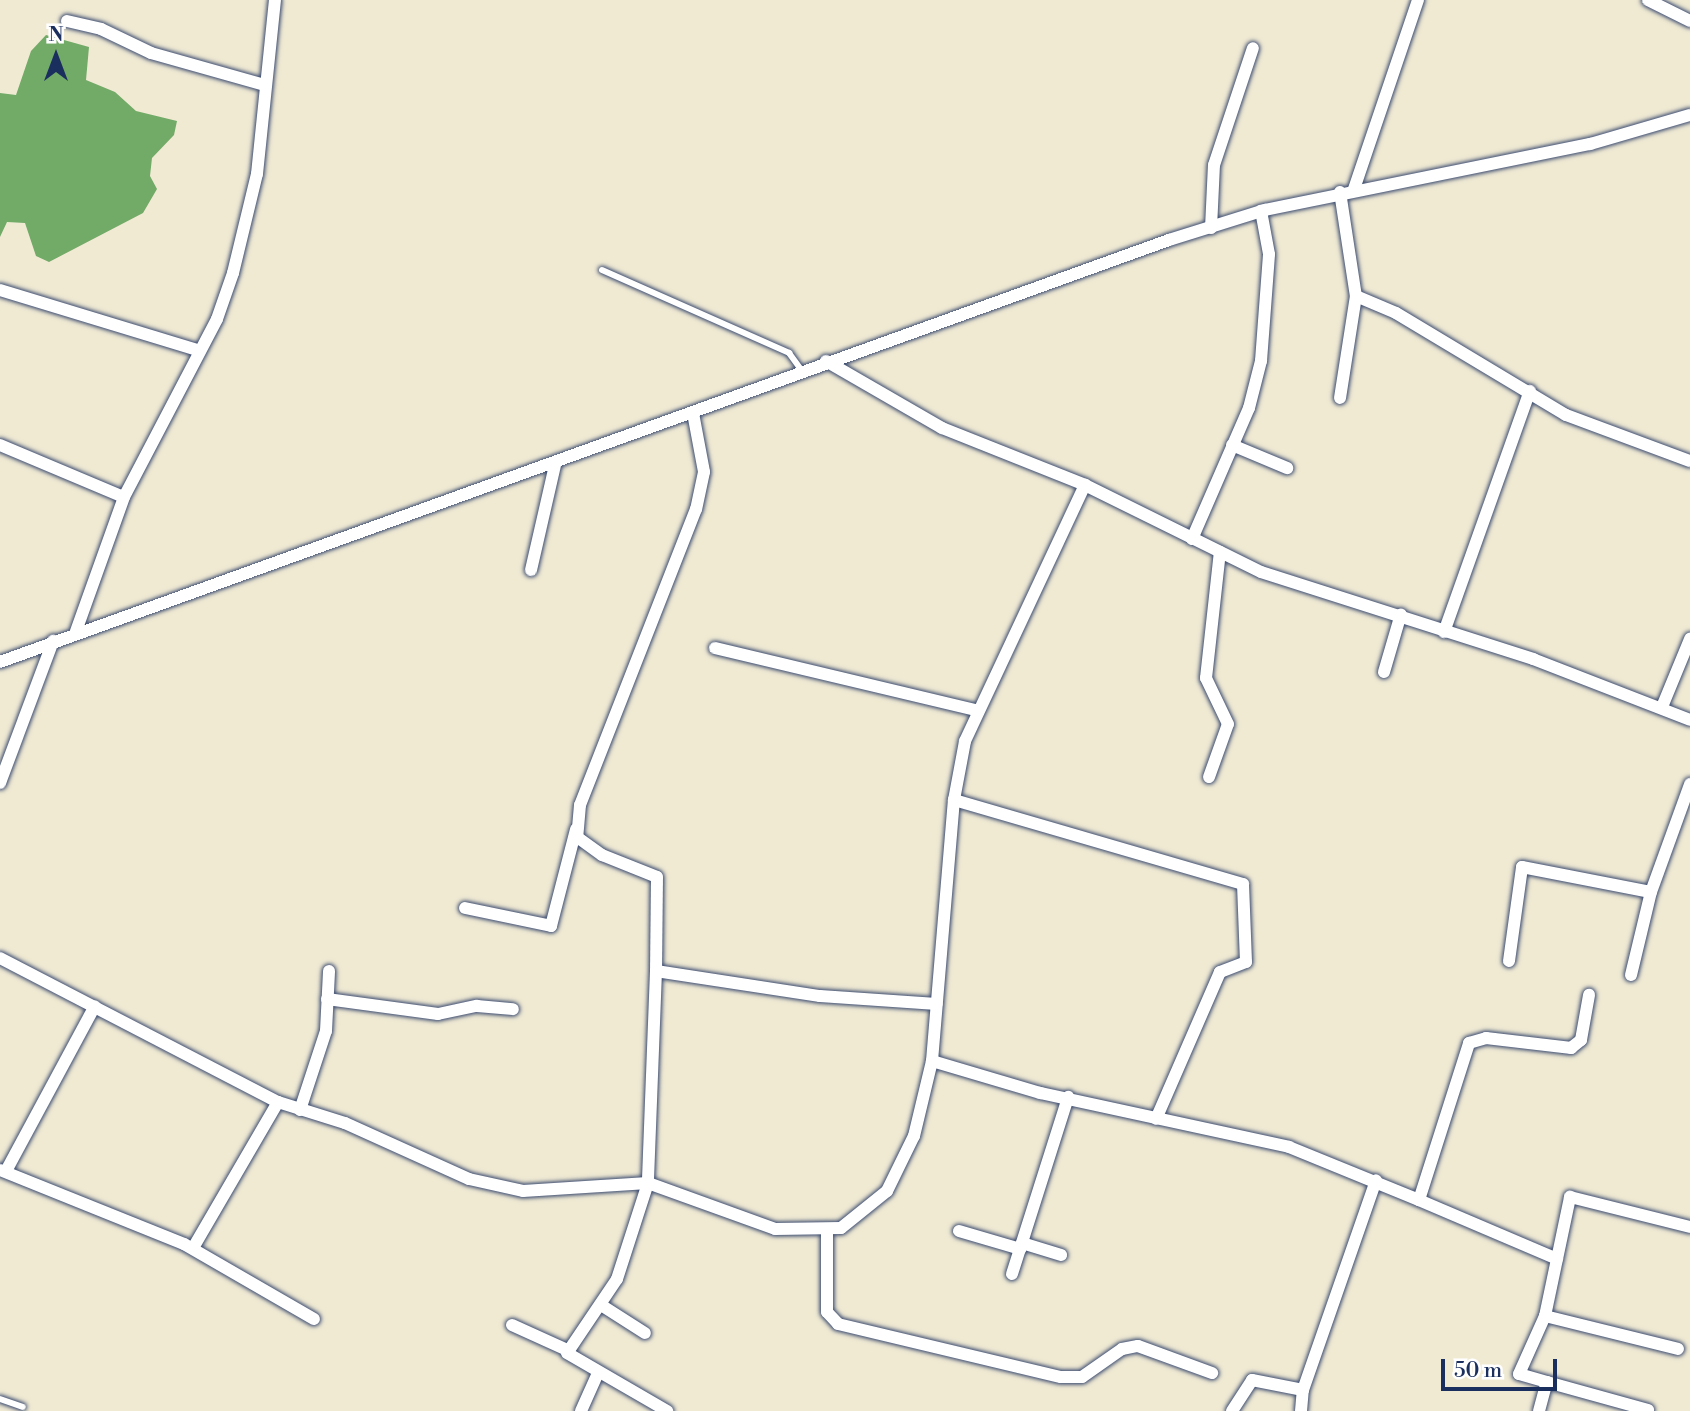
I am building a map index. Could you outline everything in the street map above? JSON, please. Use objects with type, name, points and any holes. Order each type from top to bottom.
[{"type":"street","points":[[75,634],[124,497],[198,350],[217,318],[247,220],[275,0]]},
{"type":"street","points":[[1354,189],[1418,0]]},
{"type":"street","points":[[1648,0],[1690,21]]},
{"type":"street","points":[[67,21],[101,29],[151,53],[265,85]]},
{"type":"street","points":[[1211,228],[1214,165],[1253,48]]},
{"type":"street","points":[[0,662],[555,465],[827,361],[1261,211],[1354,189],[1577,147],[1690,115]]},
{"type":"street","points":[[1340,192],[1356,296],[1340,398]]},
{"type":"street","points":[[1192,539],[1232,445],[1261,361],[1269,254],[1261,211]]},
{"type":"street","points":[[0,290],[198,350]]},
{"type":"street","points":[[1356,296],[1530,391],[1566,415],[1690,461]]},
{"type":"street","points":[[827,361],[942,428],[1085,485],[1261,572],[1401,614],[1444,632],[1662,707],[1690,720]]},
{"type":"street","points":[[1444,632],[1530,391]]},
{"type":"street","points":[[464,908],[551,926],[584,794],[696,509],[704,472],[692,413]]},
{"type":"street","points":[[0,445],[124,497]]},
{"type":"street","points":[[1232,445],[1287,468]]},
{"type":"street","points":[[531,570],[555,465]]},
{"type":"street","points":[[0,958],[278,1102],[469,1178],[523,1191],[648,1183],[775,1229],[827,1231],[861,1213],[900,1174],[932,1061],[954,800],[975,710],[1085,485]]},
{"type":"street","points":[[1209,777],[1228,724],[1206,678],[1220,552]]},
{"type":"street","points":[[1384,672],[1401,614]]},
{"type":"street","points":[[1662,707],[1690,639]]},
{"type":"street","points":[[0,783],[53,642]]},
{"type":"street","points":[[715,648],[975,710]]},
{"type":"street","points":[[1631,975],[1651,892],[1690,784]]},
{"type":"street","points":[[954,800],[1243,884],[1246,962],[1220,972],[1156,1119]]},
{"type":"street","points":[[567,1350],[617,1279],[648,1183],[656,971],[657,877],[581,844],[576,829]]},
{"type":"street","points":[[1509,961],[1522,867],[1651,892]]},
{"type":"street","points":[[300,1110],[326,1031],[328,971]]},
{"type":"street","points":[[656,971],[820,996],[937,1004]]},
{"type":"street","points":[[1419,1200],[1469,1043],[1486,1038],[1572,1048],[1581,1040],[1589,995]]},
{"type":"street","points":[[327,999],[438,1014],[477,1006],[513,1009]]},
{"type":"street","points":[[95,1006],[3,1171],[192,1248],[314,1319]]},
{"type":"street","points":[[932,1061],[1156,1119],[1289,1147],[1376,1180],[1557,1259]]},
{"type":"street","points":[[1012,1274],[1068,1097]]},
{"type":"street","points":[[192,1248],[278,1102]]},
{"type":"street","points":[[1301,1411],[1303,1390],[1376,1180]]},
{"type":"street","points":[[1648,1410],[1519,1374],[1545,1316],[1570,1196],[1690,1227]]},
{"type":"street","points":[[827,1231],[827,1312],[838,1324],[1061,1377],[1083,1377],[1122,1349],[1138,1346],[1212,1373]]},
{"type":"street","points":[[959,1231],[1061,1255]]},
{"type":"street","points":[[601,1305],[645,1333]]},
{"type":"street","points":[[1545,1316],[1678,1349]]},
{"type":"street","points":[[512,1325],[567,1350],[598,1373],[667,1411]]},
{"type":"street","points":[[581,1411],[598,1373]]},
{"type":"street","points":[[1232,1411],[1252,1380],[1303,1390]]},
{"type":"street","points":[[1539,1411],[1547,1382]]},
{"type":"lane","points":[[601,270],[789,353],[802,371]]},
{"type":"lane","points":[[0,1399],[23,1407]]},
{"type":"green space","points":[[46,35],[89,47],[86,80],[115,92],[136,111],[177,121],[174,135],[152,158],[150,176],[157,189],[143,213],[49,262],[36,256],[25,223],[7,222],[0,237],[0,93],[16,95],[31,51]]}]
